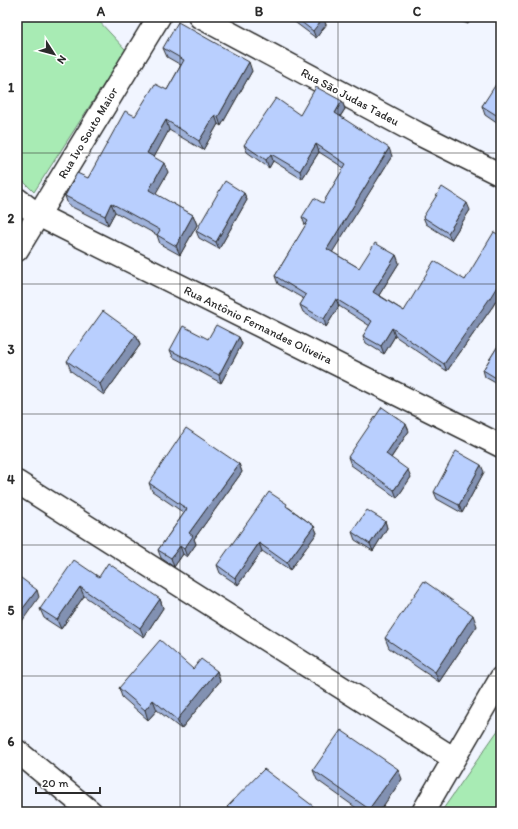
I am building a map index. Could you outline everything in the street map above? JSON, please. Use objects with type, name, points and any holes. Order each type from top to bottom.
[{"type":"street","name":"Rua Ivo Souto Maior","points":[[17,250],[159,17]]},
{"type":"street","name":"Rua São Judas Tadeu","points":[[200,17],[417,133],[501,176]]},
{"type":"street","name":"Rua Antônio Fernandes Oliveira","points":[[17,199],[38,215],[501,446]]},
{"type":"street","points":[[17,482],[453,758]]},
{"type":"street","points":[[423,812],[453,758],[501,678]]},
{"type":"street","points":[[17,751],[91,812]]},
{"type":"green space","points":[[17,17],[95,17],[126,50],[34,192],[17,175]]},
{"type":"green space","points":[[501,726],[501,812],[441,812]]},
{"type":"building","points":[[295,17],[324,17],[313,31]]},
{"type":"building","points":[[178,22],[249,62],[218,117],[215,115],[199,141],[166,120],[147,153],[164,163],[149,190],[193,215],[176,246],[157,235],[160,230],[111,203],[105,216],[65,196],[77,173],[88,178],[125,111],[135,116],[155,84],[167,90],[184,60],[163,48]]},
{"type":"building","points":[[500,78],[501,79],[501,118],[482,106]]},
{"type":"building","points":[[316,87],[342,101],[335,113],[389,148],[327,249],[359,268],[375,243],[396,255],[373,292],[404,311],[434,261],[465,280],[494,232],[501,236],[501,280],[444,364],[392,328],[381,346],[363,336],[372,321],[336,299],[324,319],[300,305],[306,295],[275,276],[308,221],[302,217],[314,198],[323,203],[346,164],[316,144],[300,171],[271,154],[266,160],[244,145],[276,98],[300,115]]},
{"type":"building","points":[[225,181],[244,193],[216,242],[196,231]]},
{"type":"building","points":[[442,187],[467,203],[448,233],[423,217]]},
{"type":"building","points":[[103,311],[136,335],[100,384],[67,361]]},
{"type":"building","points":[[216,325],[239,337],[219,375],[170,350],[183,326],[208,339]]},
{"type":"building","points":[[501,341],[501,381],[483,370]]},
{"type":"building","points":[[382,407],[406,424],[386,454],[408,470],[394,490],[348,457]]},
{"type":"building","points":[[186,428],[239,464],[189,533],[193,536],[184,549],[180,546],[171,558],[158,550],[187,509],[149,483]]},
{"type":"building","points":[[456,451],[481,465],[459,505],[434,492]]},
{"type":"building","points":[[269,492],[287,504],[286,506],[314,526],[287,563],[259,543],[235,578],[217,565]]},
{"type":"building","points":[[367,510],[385,521],[370,544],[352,532]]},
{"type":"building","points":[[74,560],[99,577],[108,563],[160,599],[140,628],[80,587],[57,620],[40,609]]},
{"type":"building","points":[[17,575],[37,590],[17,616]]},
{"type":"building","points":[[424,581],[473,615],[435,672],[385,638]]},
{"type":"building","points":[[160,640],[193,669],[201,659],[217,671],[177,720],[153,700],[145,710],[119,688]]},
{"type":"building","points":[[341,730],[398,769],[369,809],[313,770]]},
{"type":"building","points":[[264,769],[313,806],[313,812],[234,812],[227,807]]}]
